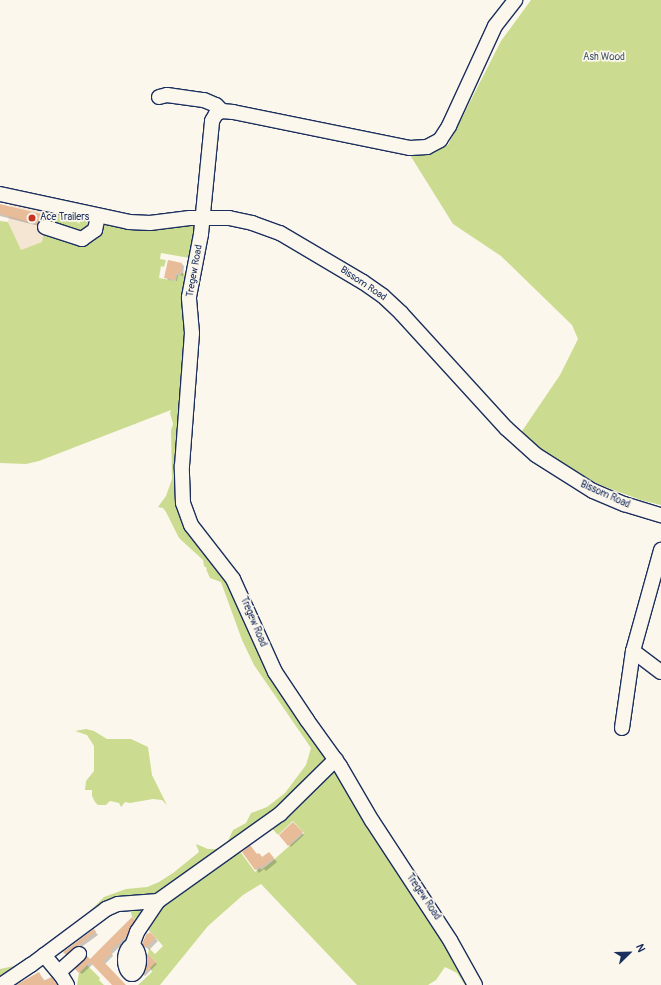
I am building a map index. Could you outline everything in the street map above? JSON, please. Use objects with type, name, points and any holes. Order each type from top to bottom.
[{"type":"street","points":[[159,97],[167,95],[204,100],[216,105],[222,111],[410,148],[427,147],[440,140],[449,126],[495,26],[515,0]]},
{"type":"street","name":"Tregew Road","points":[[222,111],[216,114],[212,121],[201,217],[201,234],[190,296],[192,333],[182,466],[182,492],[184,509],[195,532],[226,568],[237,585],[267,655],[281,682],[336,759],[374,825],[446,933],[475,985]]},
{"type":"street","name":"Bissom Road","points":[[0,194],[129,222],[150,223],[201,217],[229,218],[267,228],[293,240],[363,282],[383,296],[401,313],[506,428],[536,455],[593,492],[624,504],[661,515]]},
{"type":"street","points":[[45,227],[82,239],[95,230],[98,216]]},
{"type":"street","points":[[622,728],[633,651],[661,550]]},
{"type":"street","points":[[633,651],[661,672]]},
{"type":"street","points":[[132,946],[137,932],[158,901],[280,814],[336,759]]},
{"type":"street","points":[[1,985],[109,908],[118,904],[158,901]]},
{"type":"street","points":[[59,972],[79,954]]},
{"type":"street","points":[[44,955],[59,972],[67,985]]},
{"type":"shaded area","points":[[12,197],[48,205],[42,242],[21,251],[8,222]]},
{"type":"green space","name":"Ash Wood","points":[[531,0],[661,0],[661,505],[641,500],[600,485],[556,461],[520,434],[560,375],[578,339],[572,325],[501,256],[453,224],[410,155],[428,153],[448,145],[501,41]]},
{"type":"green space","points":[[48,205],[98,216],[201,217],[195,259],[161,253],[160,259],[166,260],[164,267],[161,266],[159,278],[176,281],[177,275],[181,275],[182,273],[187,274],[189,280],[182,499],[254,624],[474,985],[465,985],[457,973],[445,967],[436,980],[428,985],[357,985],[261,884],[243,895],[208,926],[160,985],[138,985],[152,972],[150,967],[156,962],[148,954],[149,948],[155,954],[163,946],[146,927],[145,929],[132,917],[129,904],[118,905],[0,985],[0,969],[14,966],[30,957],[88,913],[104,897],[126,889],[147,887],[159,882],[199,852],[196,844],[208,849],[217,849],[228,841],[233,830],[246,823],[251,813],[267,807],[285,793],[306,765],[311,748],[254,665],[242,640],[221,582],[210,578],[206,569],[207,568],[204,566],[203,560],[179,538],[166,512],[163,508],[158,507],[166,496],[172,479],[171,430],[173,424],[170,413],[171,410],[39,461],[26,464],[0,463],[0,221],[8,222],[21,250],[42,242]],"holes":[[[293,821],[304,833],[269,864],[261,870],[260,868],[255,872],[236,846],[267,823],[278,835]]]},
{"type":"green space","points":[[86,729],[94,731],[107,739],[131,739],[148,747],[152,775],[167,805],[162,800],[153,799],[130,803],[125,802],[121,807],[119,803],[110,801],[106,805],[98,805],[92,796],[92,790],[85,790],[86,781],[94,771],[94,746],[87,735],[75,731]]},
{"type":"green space","points":[[87,965],[100,978],[99,980],[104,985],[77,985],[79,973]]},
{"type":"building","points":[[0,204],[41,214],[39,221],[37,224],[0,214]]},
{"type":"building","points":[[168,260],[182,263],[181,274],[176,273],[175,280],[164,278]]},
{"type":"building","points":[[293,822],[303,832],[288,846],[279,835]]},
{"type":"building","points":[[250,845],[257,854],[259,853],[262,857],[269,852],[274,858],[261,868],[260,866],[255,870],[242,852]]},
{"type":"building","points":[[132,917],[135,920],[127,936],[110,951],[112,953],[103,961],[126,985],[112,985],[90,962],[79,973],[75,969],[87,956],[90,959]]},
{"type":"building","points":[[94,929],[96,932],[66,955],[63,952]]},
{"type":"building","points":[[150,932],[156,938],[146,948],[142,944],[147,933],[148,934]]},
{"type":"building","points":[[148,954],[156,962],[143,975],[140,973],[134,979],[128,974]]},
{"type":"building","points":[[39,972],[43,981],[52,977],[57,985],[16,985]]},
{"type":"place","name":"Ace Trailers","points":[[32,218]]}]
